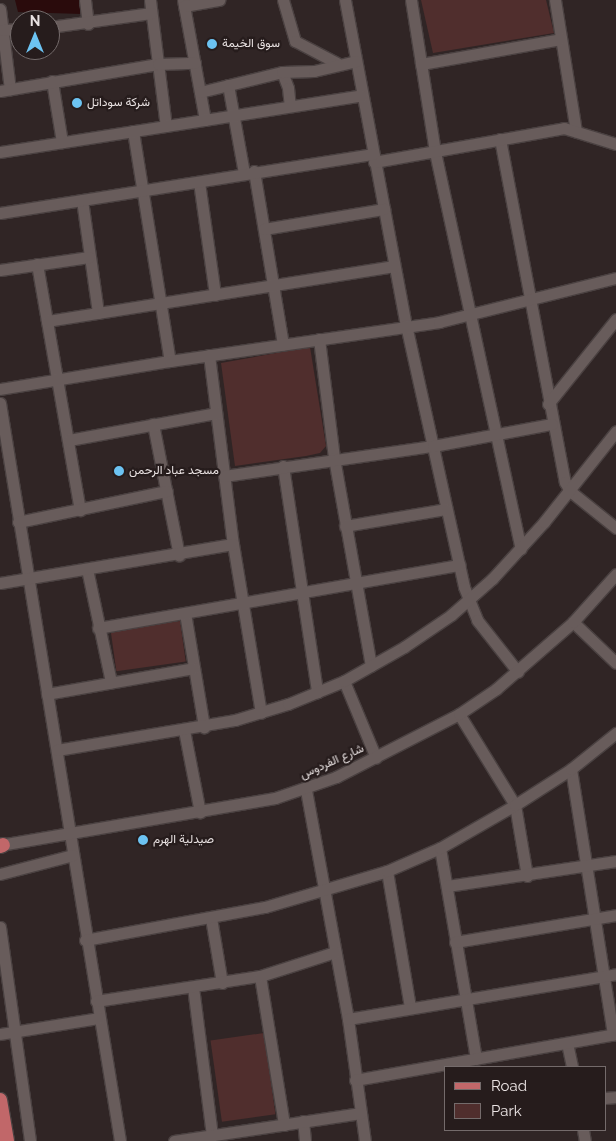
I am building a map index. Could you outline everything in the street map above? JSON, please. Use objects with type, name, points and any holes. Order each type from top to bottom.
[{"type":"main road","points":[[0,1100],[7,1141]]},
{"type":"street","points":[[85,0],[88,24]]},
{"type":"street","points":[[150,0],[166,126]]},
{"type":"street","points":[[205,120],[183,3],[219,0]]},
{"type":"street","points":[[283,0],[294,41],[337,63]]},
{"type":"street","points":[[345,0],[406,325],[468,601],[477,620],[518,672]]},
{"type":"street","points":[[411,0],[435,152],[494,435],[521,549]]},
{"type":"street","points":[[555,0],[576,131]]},
{"type":"street","points":[[0,9],[3,30],[5,90],[158,64],[195,63]]},
{"type":"street","points":[[60,26],[88,24],[152,12]]},
{"type":"street","points":[[3,30],[10,30]]},
{"type":"street","points":[[421,64],[562,39]]},
{"type":"street","points":[[200,92],[282,72],[314,71],[337,63],[356,61]]},
{"type":"street","points":[[282,72],[288,88],[290,106]]},
{"type":"street","points":[[52,81],[62,142]]},
{"type":"street","points":[[228,85],[233,115],[264,229],[283,345]]},
{"type":"street","points":[[0,152],[362,96]]},
{"type":"street","points":[[0,213],[199,182],[249,172],[435,152],[564,128],[616,144]]},
{"type":"street","points":[[133,131],[170,361]]},
{"type":"street","points":[[500,139],[548,404],[570,490],[616,528]]},
{"type":"street","points":[[199,182],[216,294]]},
{"type":"street","points":[[82,200],[98,313]]},
{"type":"street","points":[[264,229],[384,209]]},
{"type":"street","points":[[0,270],[89,257]]},
{"type":"street","points":[[37,264],[80,510]]},
{"type":"street","points":[[47,321],[394,266]]},
{"type":"street","points":[[0,390],[170,361],[406,325],[439,322],[468,314],[530,302],[616,278]]},
{"type":"street","points":[[548,404],[616,319]]},
{"type":"street","points":[[319,339],[334,458],[371,666]]},
{"type":"street","points":[[209,356],[233,544],[261,712]]},
{"type":"street","points":[[0,403],[46,694],[57,750],[85,940],[120,1141]]},
{"type":"street","points":[[69,440],[216,413]]},
{"type":"street","points":[[152,424],[167,491],[178,555]]},
{"type":"street","points":[[224,476],[334,458],[433,446],[552,424]]},
{"type":"street","points":[[57,750],[204,727],[261,712],[344,681],[371,666],[427,633],[468,601],[521,549],[616,431]]},
{"type":"street","points":[[282,466],[317,692]]},
{"type":"street","points":[[18,522],[167,491]]},
{"type":"street","points":[[345,526],[446,509]]},
{"type":"street","points":[[0,583],[178,555],[233,544]]},
{"type":"street","points":[[98,628],[460,565]]},
{"type":"street","points":[[87,569],[111,682]]},
{"type":"street","name":"شارع الفردوس","points":[[1,845],[200,812],[306,790],[376,758],[459,714],[518,672],[573,622],[616,574]]},
{"type":"street","points":[[185,613],[204,727]]},
{"type":"street","points":[[573,622],[616,663]]},
{"type":"street","points":[[46,694],[194,668]]},
{"type":"street","points":[[344,681],[376,758]]},
{"type":"street","points":[[459,714],[515,805],[527,876]]},
{"type":"street","points":[[184,730],[200,812]]},
{"type":"street","points":[[85,940],[210,918],[324,891],[387,871],[440,848],[515,805],[571,769],[616,733]]},
{"type":"street","points":[[355,1080],[614,1035],[593,919],[571,769]]},
{"type":"street","points":[[306,790],[348,1019],[355,1080],[366,1141]]},
{"type":"street","points":[[440,848],[476,1059]]},
{"type":"street","points":[[0,874],[73,855]]},
{"type":"street","points":[[447,886],[527,876],[616,860]]},
{"type":"street","points":[[387,871],[410,1006]]},
{"type":"street","points":[[455,942],[616,915]]},
{"type":"street","points":[[210,918],[222,983]]},
{"type":"street","points":[[0,927],[13,1032],[30,1141]]},
{"type":"street","points":[[96,1001],[260,976],[335,952]]},
{"type":"street","points":[[348,1019],[410,1006],[465,999],[616,974]]},
{"type":"street","points":[[260,976],[284,1125]]},
{"type":"street","points":[[193,987],[212,1135]]},
{"type":"street","points":[[0,1034],[99,1018]]},
{"type":"street","points":[[567,1043],[572,1066]]},
{"type":"street","points":[[178,1141],[361,1113]]},
{"type":"street","points":[[303,1122],[305,1141]]},
{"type":"green space","points":[[421,0],[546,0],[554,33],[433,53]]},
{"type":"green space","points":[[310,347],[326,446],[320,453],[235,466],[221,363]]},
{"type":"green space","points":[[180,621],[186,662],[116,671],[111,631]]},
{"type":"green space","points":[[264,1033],[275,1114],[222,1122],[211,1041]]},
{"type":"shaded area","points":[[15,0],[80,0],[82,14],[60,13],[60,10],[18,10]]},
{"type":"place","name":"سوق الخيمة","points":[[212,44]]},
{"type":"place","name":"شركة سوداتل","points":[[77,103]]},
{"type":"place","name":"مسجد عباد الرحمن","points":[[119,471]]},
{"type":"place","name":"صيدلية الهرم","points":[[143,840]]}]
